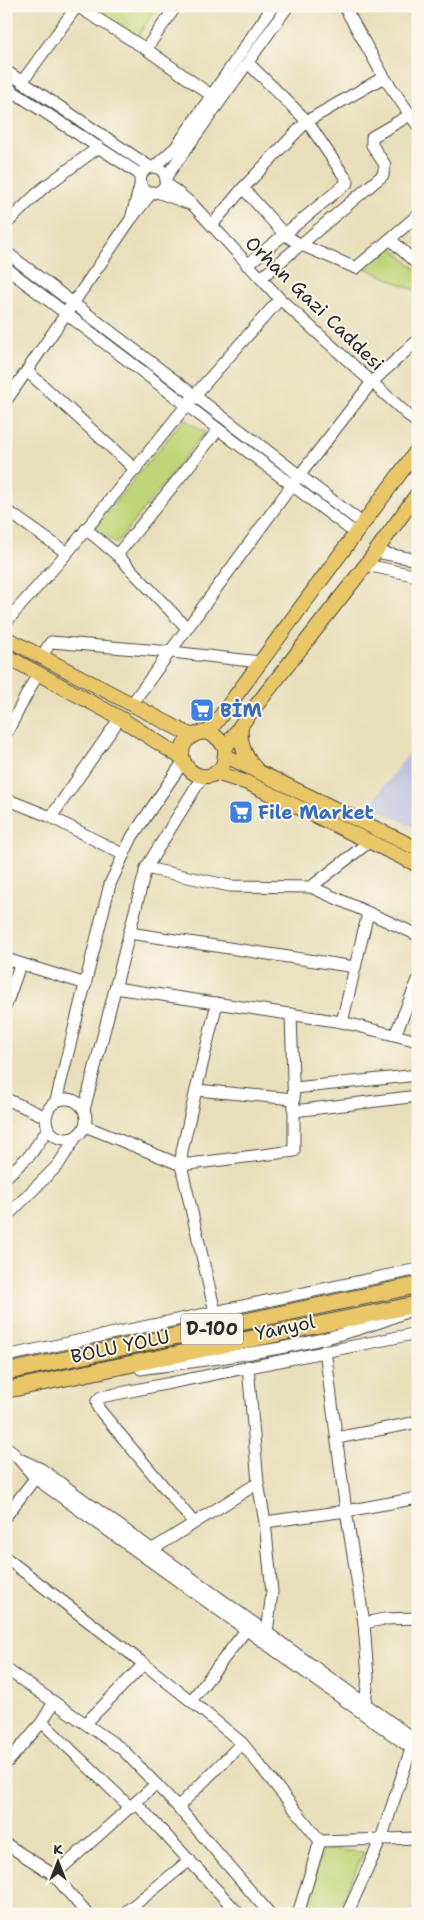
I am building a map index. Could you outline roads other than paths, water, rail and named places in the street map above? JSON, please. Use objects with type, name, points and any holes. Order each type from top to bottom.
[{"type":"highway","name":"D-100","points":[[6,1372],[418,1285]]},
{"type":"highway","name":"BOLU YOLU","points":[[6,1390],[418,1306]]},
{"type":"main road","points":[[208,733],[418,449]]},
{"type":"main road","points":[[209,775],[225,763],[226,752],[241,725],[376,552],[418,493]]},
{"type":"main road","points":[[6,638],[192,736],[208,733],[218,737],[226,752],[261,774],[418,849]]},
{"type":"main road","points":[[6,656],[120,718],[183,760],[189,771],[248,783],[418,865]]},
{"type":"main road","points":[[241,725],[241,741],[245,754],[261,774]]},
{"type":"main road","points":[[183,760],[184,746],[192,736]]},
{"type":"street","points":[[22,82],[77,6],[146,49],[211,95]]},
{"type":"street","points":[[131,219],[141,178],[176,147],[273,6]]},
{"type":"street","points":[[6,401],[68,314],[131,219],[160,186],[288,6]]},
{"type":"street","points":[[261,278],[385,171],[385,165],[372,145],[372,137],[416,122],[384,77],[344,6]]},
{"type":"street","points":[[146,49],[173,7]]},
{"type":"street","points":[[248,62],[307,120],[357,195]]},
{"type":"street","points":[[6,71],[152,167],[162,170],[160,186]]},
{"type":"street","points":[[212,226],[243,188],[307,120],[384,77]]},
{"type":"street","points":[[8,92],[99,147],[141,178],[145,190],[160,186]]},
{"type":"street","points":[[6,224],[43,188],[99,147]]},
{"type":"street","points":[[247,265],[348,182]]},
{"type":"street","name":"Orhan Gazi Caddesi","points":[[160,186],[192,205],[280,299],[418,424]]},
{"type":"street","points":[[243,188],[284,234],[299,244],[356,268],[418,215]]},
{"type":"street","points":[[390,239],[418,265]]},
{"type":"street","points":[[6,252],[194,396],[296,481],[358,528]]},
{"type":"street","points":[[6,268],[218,430],[296,481]]},
{"type":"street","points":[[6,622],[67,553],[194,396],[280,299]]},
{"type":"street","points":[[131,705],[172,652],[187,628],[296,481],[372,382],[418,340]]},
{"type":"street","points":[[28,372],[136,470]]},
{"type":"street","points":[[117,556],[218,430]]},
{"type":"street","points":[[6,510],[67,553]]},
{"type":"street","points":[[86,529],[117,556],[187,628]]},
{"type":"street","points":[[376,552],[418,560]]},
{"type":"street","points":[[366,564],[418,576]]},
{"type":"street","points":[[41,657],[51,642],[172,652],[260,662]]},
{"type":"street","points":[[6,734],[38,673]]},
{"type":"street","points":[[51,817],[120,718]]},
{"type":"street","points":[[56,1101],[110,884],[122,854],[183,760]]},
{"type":"street","points":[[84,1110],[146,868],[209,775]]},
{"type":"street","points":[[6,799],[51,817],[122,854]]},
{"type":"street","points":[[311,887],[369,842]]},
{"type":"street","points":[[146,868],[230,886],[311,887],[418,935]]},
{"type":"street","points":[[342,1022],[368,913]]},
{"type":"street","points":[[129,933],[355,967]]},
{"type":"street","points":[[6,959],[20,965],[86,984]]},
{"type":"street","points":[[6,1005],[20,965]]},
{"type":"street","points":[[395,1035],[418,980]]},
{"type":"street","points":[[115,988],[342,1022],[418,1042]]},
{"type":"street","points":[[215,1312],[181,1165],[182,1151],[217,1003]]},
{"type":"street","points":[[85,1126],[181,1165],[294,1151],[291,1014]]},
{"type":"street","points":[[294,1099],[418,1075]]},
{"type":"street","points":[[196,1090],[294,1099],[418,1096]]},
{"type":"street","points":[[6,1099],[46,1117]]},
{"type":"street","points":[[6,1217],[58,1165],[85,1126],[87,1119],[84,1110],[76,1102],[70,1099],[56,1101],[51,1105],[46,1117],[48,1129],[58,1138],[64,1140],[76,1137]]},
{"type":"street","points":[[6,1177],[30,1155],[48,1129]]},
{"type":"street","name":"Yanyol","points":[[6,1356],[418,1269]]},
{"type":"street","name":"Yanyol","points":[[6,1390],[248,1353],[303,1342],[370,1327],[418,1306]]},
{"type":"street","points":[[365,1342],[370,1327]]},
{"type":"street","points":[[194,1523],[98,1408],[96,1401],[101,1396],[365,1342],[418,1333]]},
{"type":"street","points":[[303,1342],[325,1350]]},
{"type":"street","points":[[325,1350],[346,1511],[364,1623],[368,1677],[365,1704]]},
{"type":"street","points":[[248,1366],[258,1483],[265,1522],[272,1592],[267,1633]]},
{"type":"street","points":[[337,1438],[418,1422]]},
{"type":"street","points":[[6,1446],[38,1474],[246,1630],[416,1745]]},
{"type":"street","points":[[6,1516],[38,1474]]},
{"type":"street","points":[[38,1474],[152,1549],[365,1704],[416,1745]]},
{"type":"street","points":[[152,1549],[258,1483]]},
{"type":"street","points":[[265,1522],[346,1511],[418,1498]]},
{"type":"street","points":[[6,1558],[144,1664],[242,1743],[320,1841]]},
{"type":"street","points":[[364,1623],[384,1619],[417,1617]]},
{"type":"street","points":[[191,1701],[246,1630]]},
{"type":"street","points":[[86,1723],[144,1664]]},
{"type":"street","points":[[6,1669],[122,1749],[178,1807],[270,1914]]},
{"type":"street","points":[[6,1764],[42,1722],[54,1702]]},
{"type":"street","points":[[42,1722],[134,1805],[190,1860],[239,1914]]},
{"type":"street","points":[[178,1807],[242,1743]]},
{"type":"street","points":[[347,1914],[381,1839],[416,1745]]},
{"type":"street","points":[[54,1875],[156,1784]]},
{"type":"street","points":[[320,1841],[418,1838]]},
{"type":"street","points":[[298,1914],[320,1841]]},
{"type":"street","points":[[6,1844],[54,1875],[87,1914]]},
{"type":"street","points":[[123,1914],[190,1860]]},
{"type":"place","name":"BİM","points":[[202,710]]},
{"type":"place","name":"File Market","points":[[241,812]]}]
